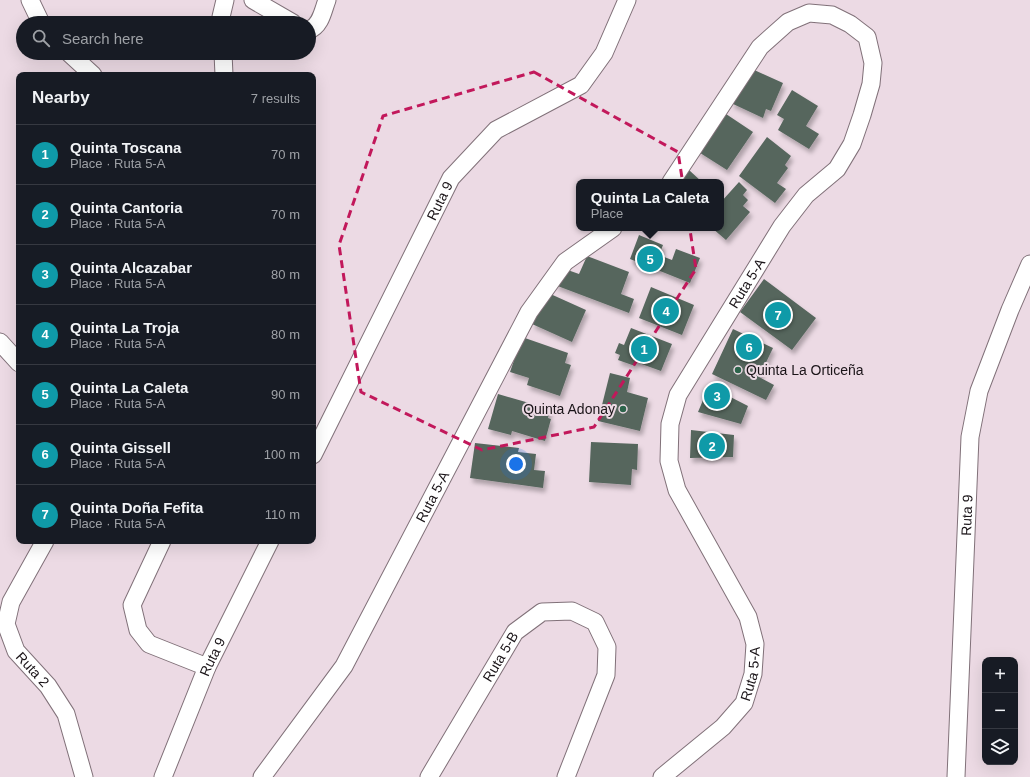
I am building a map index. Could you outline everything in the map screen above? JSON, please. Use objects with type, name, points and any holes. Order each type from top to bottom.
[{"type":"street","points":[[30,0],[38,16]]},
{"type":"street","points":[[221,16],[225,0]]},
{"type":"street","points":[[252,0],[281,16]]},
{"type":"street","points":[[316,25],[327,0]]},
{"type":"street","name":"Ruta 9","points":[[316,449],[451,178],[496,130],[581,84],[604,53],[627,0]]},
{"type":"street","name":"Ruta 5-A","points":[[662,777],[723,727],[744,703],[754,674],[755,644],[748,617],[677,490],[669,461],[670,424],[678,395],[782,226],[806,195],[837,169],[852,144],[862,115],[870,84],[873,63],[867,37],[850,24],[832,15],[809,13],[788,22],[760,47],[673,179]]},
{"type":"street","points":[[77,60],[90,72]]},
{"type":"street","points":[[223,60],[224,72]]},
{"type":"street","name":"Ruta 5-A","points":[[262,777],[344,666],[530,312],[565,262],[609,231]]},
{"type":"street","name":"Ruta 9","points":[[956,777],[970,437],[979,392],[1010,310],[1030,264]]},
{"type":"street","points":[[0,342],[16,360]]},
{"type":"street","name":"Ruta 2","points":[[43,544],[10,602],[6,624],[16,651],[48,686],[66,714],[84,777]]},
{"type":"street","points":[[161,544],[132,605],[138,630],[149,644],[207,667]]},
{"type":"street","name":"Ruta 9","points":[[163,777],[207,667],[268,544]]},
{"type":"street","name":"Ruta 5-B","points":[[429,777],[515,632],[542,612],[572,611],[595,622],[607,647],[606,675],[566,777]]},
{"type":"highlighted area","points":[[534,72],[678,152],[696,269],[594,427],[482,450],[361,392],[339,245],[383,116]]},
{"type":"building","points":[[752,69],[783,83],[771,111],[766,109],[763,118],[731,103],[739,87],[743,89]]},
{"type":"building","points":[[792,90],[818,106],[806,126],[819,134],[809,149],[778,130],[784,119],[777,115]]},
{"type":"building","points":[[723,112],[753,132],[727,170],[697,151]]},
{"type":"building","points":[[767,137],[791,156],[785,165],[788,168],[777,183],[786,189],[775,203],[739,176]]},
{"type":"building","points":[[689,170],[699,179],[681,179]]},
{"type":"building","points":[[739,182],[747,190],[743,195],[748,200],[743,206],[750,212],[726,240],[716,231],[724,231],[724,199]]},
{"type":"building","points":[[639,235],[663,245],[659,255],[672,260],[676,249],[700,258],[690,283],[630,259]]},
{"type":"building","points":[[587,256],[629,272],[621,294],[634,299],[629,313],[555,285],[562,268],[579,274]]},
{"type":"building","points":[[764,279],[816,318],[792,350],[740,312]]},
{"type":"building","points":[[651,287],[694,305],[682,335],[639,318]]},
{"type":"building","points":[[546,292],[586,310],[572,342],[532,324]]},
{"type":"building","points":[[631,328],[672,344],[661,371],[636,362],[635,366],[618,360],[620,355],[615,353],[619,343],[624,345]]},
{"type":"building","name":"Quinta La Orticeña","points":[[733,329],[773,348],[759,377],[774,385],[766,400],[712,374]]},
{"type":"building","points":[[522,337],[568,353],[565,363],[571,365],[560,396],[527,385],[529,378],[510,372]]},
{"type":"building","name":"Quinta Adonay","points":[[610,373],[630,378],[627,392],[648,398],[640,431],[598,421]]},
{"type":"building","points":[[709,386],[748,406],[741,424],[698,412]]},
{"type":"building","points":[[498,394],[550,409],[548,418],[551,419],[545,441],[512,431],[511,435],[488,429]]},
{"type":"building","points":[[691,430],[734,435],[733,457],[690,458]]},
{"type":"building","points":[[591,442],[638,444],[637,470],[632,469],[631,485],[589,482]]},
{"type":"building","points":[[475,443],[519,448],[518,452],[536,454],[534,470],[545,471],[543,488],[470,478]]},
{"type":"place","name":"Quinta La Caleta","points":[[650,259]]},
{"type":"place","name":"Quinta La Troja","points":[[666,311]]},
{"type":"place","name":"Quinta Doña Fefita","points":[[778,315]]},
{"type":"place","name":"Quinta Gissell","points":[[749,347]]},
{"type":"place","name":"Quinta Toscana","points":[[644,349]]},
{"type":"place","name":"Quinta La Orticeña","points":[[738,370]]},
{"type":"place","name":"Quinta Alcazabar","points":[[717,396]]},
{"type":"place","name":"Quinta Adonay","points":[[623,409]]},
{"type":"place","name":"Quinta Cantoria","points":[[712,446]]}]
